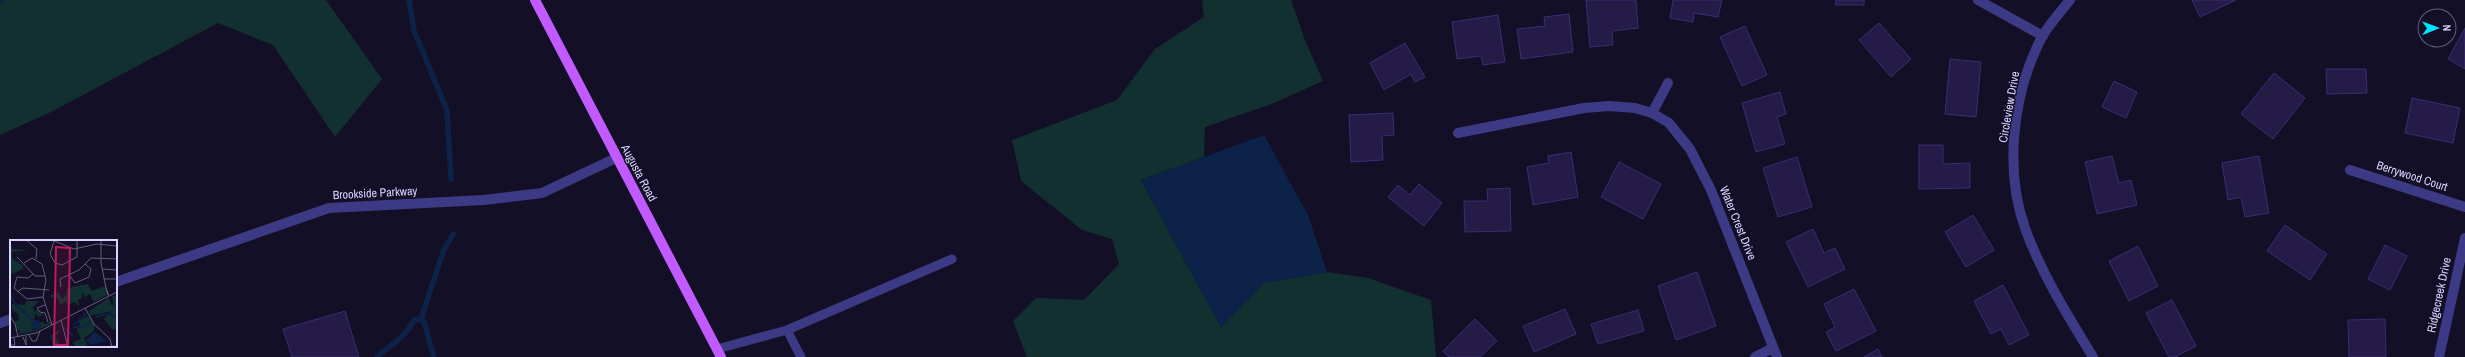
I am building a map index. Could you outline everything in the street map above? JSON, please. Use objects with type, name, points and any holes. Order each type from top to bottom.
[{"type":"main road","name":"Augusta Road","points":[[536,0],[616,158],[719,353]]},
{"type":"street","points":[[1978,0],[2043,36]]},
{"type":"street","name":"Circleview Drive","points":[[2070,0],[2043,36],[2030,65],[2015,129],[2014,162],[2016,195],[2031,243],[2068,317],[2093,357]]},
{"type":"street","points":[[1652,113],[1668,83]]},
{"type":"street","name":"Water Crest Drive","points":[[1458,133],[1584,108],[1609,106],[1635,108],[1652,113],[1669,123],[1682,136],[1711,190],[1775,353]]},
{"type":"street","name":"Brookside Parkway","points":[[117,282],[329,208],[484,200],[542,193],[616,158]]},
{"type":"street","name":"Berrywood Court","points":[[2350,170],[2465,206]]},
{"type":"street","name":"Ridgecreek Drive","points":[[2439,357],[2465,238]]},
{"type":"street","points":[[0,323],[10,319]]},
{"type":"street","points":[[1755,357],[1775,353]]},
{"type":"lane","points":[[719,353],[787,330],[952,259]]},
{"type":"lane","points":[[787,330],[801,357]]},
{"type":"green space","points":[[0,0],[326,0],[382,79],[335,137],[273,45],[218,23],[53,111],[0,135]]},
{"type":"green space","points":[[1202,0],[1291,0],[1305,40],[1323,81],[1274,103],[1205,127],[1204,157],[1141,180],[1221,327],[1264,283],[1327,272],[1368,278],[1431,300],[1436,357],[1027,357],[1013,321],[1036,298],[1084,300],[1119,264],[1112,239],[1082,230],[1021,181],[1012,140],[1117,100],[1155,49],[1204,17]]},
{"type":"water","points":[[1264,135],[1308,215],[1327,272],[1264,283],[1221,327],[1141,180]]},
{"type":"building","points":[[1586,0],[1636,0],[1638,28],[1612,31],[1613,45],[1590,47]]},
{"type":"building","points":[[1673,0],[1722,0],[1718,17],[1694,13],[1693,22],[1670,18]]},
{"type":"building","points":[[1836,0],[1864,0],[1864,5],[1835,5]]},
{"type":"building","points":[[2192,0],[2236,0],[2200,17]]},
{"type":"building","points":[[1569,14],[1573,52],[1521,59],[1517,29],[1545,26],[1544,17]]},
{"type":"building","points":[[1498,15],[1505,62],[1483,65],[1481,56],[1457,59],[1452,22]]},
{"type":"building","points":[[1879,23],[1911,59],[1891,77],[1859,40]]},
{"type":"building","points":[[1745,26],[1767,75],[1742,86],[1720,37]]},
{"type":"building","points":[[2465,28],[2465,69],[2448,59],[2454,48],[2457,48],[2457,43]]},
{"type":"building","points":[[1405,43],[1425,77],[1415,82],[1411,74],[1384,90],[1370,63]]},
{"type":"building","points":[[1950,59],[1981,62],[1976,117],[1945,114]]},
{"type":"building","points":[[2326,69],[2366,69],[2367,93],[2327,94]]},
{"type":"building","points":[[2274,73],[2305,98],[2273,139],[2241,114]]},
{"type":"building","points":[[2114,81],[2137,92],[2126,118],[2102,107]]},
{"type":"building","points":[[1780,92],[1786,114],[1777,117],[1785,144],[1756,152],[1742,103]]},
{"type":"building","points":[[2412,98],[2460,108],[2453,143],[2405,133]]},
{"type":"building","points":[[1393,113],[1394,135],[1382,136],[1383,160],[1351,162],[1349,115]]},
{"type":"building","points":[[1919,145],[1943,145],[1943,164],[1970,163],[1970,188],[1919,189]]},
{"type":"building","points":[[1571,152],[1578,197],[1533,205],[1527,167],[1549,163],[1548,156]]},
{"type":"building","points":[[2112,156],[2119,183],[2131,180],[2137,205],[2097,214],[2085,162]]},
{"type":"building","points":[[2259,156],[2269,213],[2245,217],[2241,197],[2228,200],[2222,163]]},
{"type":"building","points":[[1797,157],[1812,207],[1778,217],[1763,168]]},
{"type":"building","points":[[1619,162],[1661,184],[1643,219],[1601,197]]},
{"type":"building","points":[[1419,184],[1442,203],[1424,226],[1388,197],[1398,185],[1410,195]]},
{"type":"building","points":[[1510,188],[1511,231],[1465,232],[1464,201],[1488,201],[1487,189]]},
{"type":"building","points":[[1973,215],[1994,250],[1966,267],[1945,232]]},
{"type":"building","points":[[2285,225],[2327,254],[2310,280],[2267,251]]},
{"type":"building","points":[[1813,229],[1824,253],[1835,248],[1845,269],[1808,287],[1786,242]]},
{"type":"building","points":[[2385,245],[2407,256],[2390,290],[2368,279]]},
{"type":"building","points":[[2138,246],[2158,286],[2129,301],[2109,261]]},
{"type":"building","points":[[1697,272],[1716,326],[1676,340],[1658,286]]},
{"type":"building","points":[[2003,285],[2029,335],[2009,345],[2001,329],[1991,334],[1974,301]]},
{"type":"building","points":[[1854,289],[1876,331],[1836,351],[1826,332],[1835,327],[1824,304]]},
{"type":"building","points":[[2172,300],[2196,346],[2175,357],[2169,357],[2146,313]]},
{"type":"building","points":[[1565,309],[1576,334],[1534,352],[1523,326]]},
{"type":"building","points":[[1638,310],[1644,331],[1598,344],[1591,324]]},
{"type":"building","points":[[345,311],[359,357],[292,357],[283,329]]},
{"type":"building","points":[[1475,319],[1497,341],[1480,357],[1449,357],[1443,351]]},
{"type":"building","points":[[2385,319],[2386,357],[2349,357],[2348,320]]},
{"type":"building","points":[[1878,349],[1882,357],[1864,357]]},
{"type":"waterway","points":[[409,0],[414,31],[447,110],[451,179]]},
{"type":"waterway","points":[[421,319],[443,252],[453,234]]},
{"type":"waterway","points":[[421,319],[424,322],[434,357]]},
{"type":"waterway","points":[[377,357],[402,336],[414,320],[421,319]]}]
